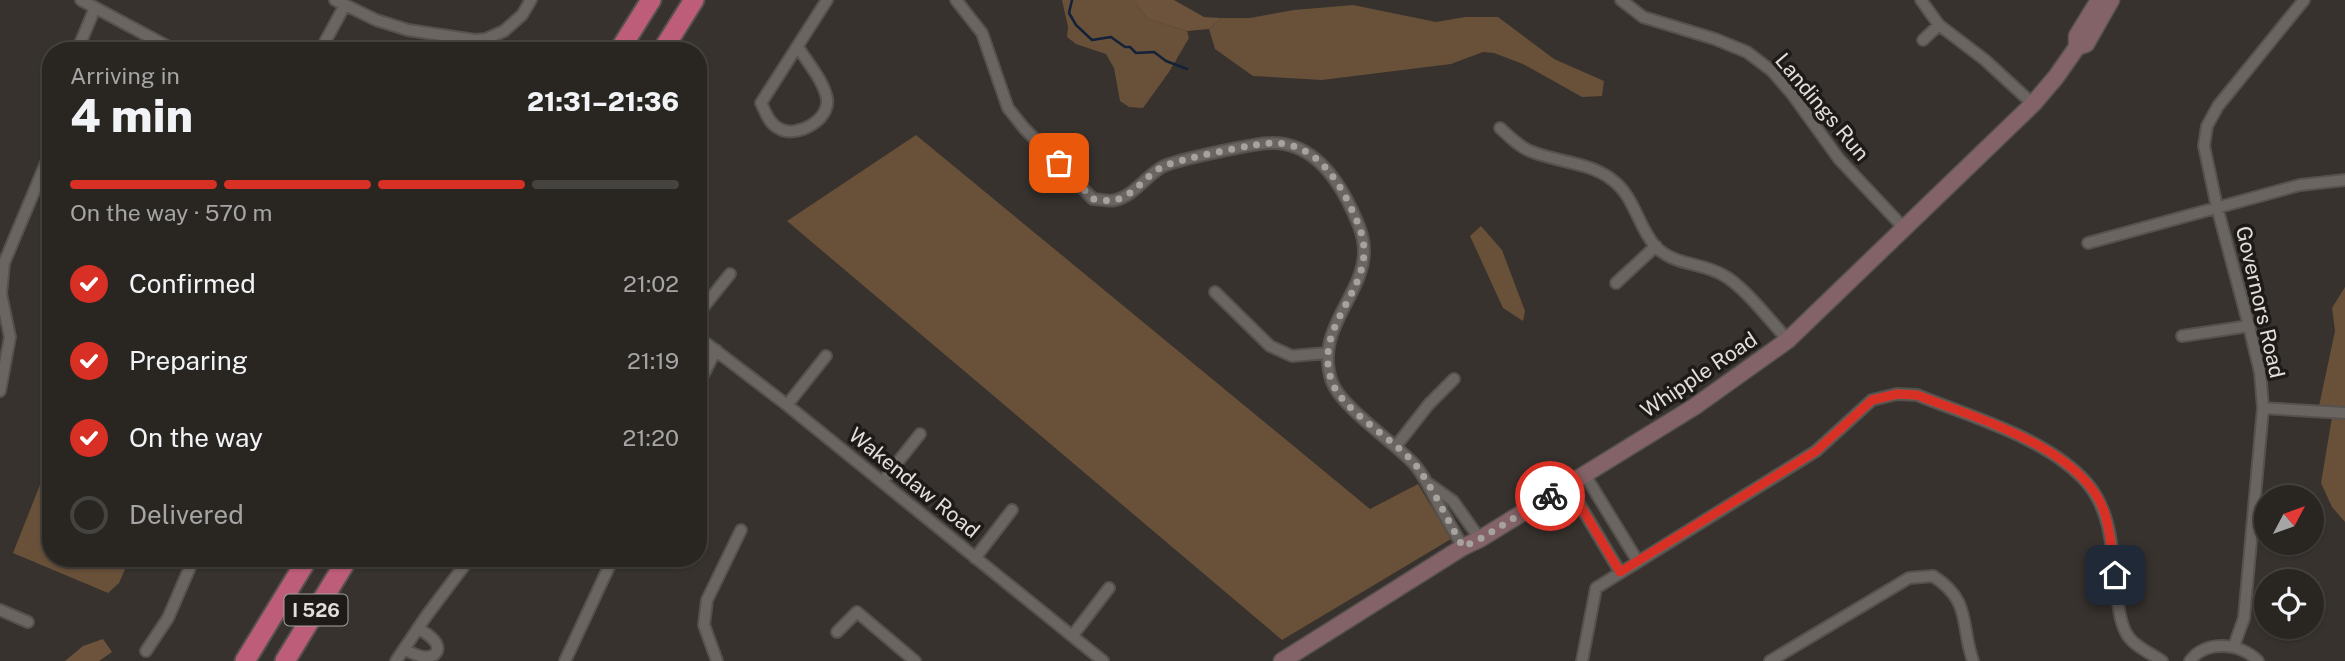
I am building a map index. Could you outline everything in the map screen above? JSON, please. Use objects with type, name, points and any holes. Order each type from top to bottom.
[{"type":"highway","points":[[625,42],[651,0]]},
{"type":"highway","points":[[668,42],[694,0]]},
{"type":"highway","name":"I 526","points":[[245,661],[302,567]]},
{"type":"highway","name":"I 526","points":[[285,661],[342,567]]},
{"type":"main road","name":"Whipple Road","points":[[1282,661],[1694,407],[1788,340],[2033,104],[2077,47],[2077,36],[2099,0]]},
{"type":"main road","name":"Whipple Road","points":[[2077,47],[2086,44],[2111,0]]},
{"type":"street","points":[[81,0],[159,42]]},
{"type":"street","points":[[324,42],[340,2],[376,20],[408,30],[475,40],[496,35],[511,26],[531,0]]},
{"type":"street","points":[[798,47],[823,89],[827,101],[825,111],[807,127],[795,132],[779,129],[768,119],[761,103],[827,0]]},
{"type":"street","points":[[956,0],[982,33],[1008,107],[1024,128],[1093,199],[1114,201],[1129,193],[1163,166],[1271,143],[1291,146],[1327,168],[1340,184],[1361,229],[1364,252],[1360,272],[1332,332],[1327,353],[1332,383],[1349,405],[1417,467],[1463,547]]},
{"type":"street","points":[[1922,0],[1939,25],[1986,60],[2033,104]]},
{"type":"street","name":"Governors Road","points":[[2234,646],[2246,608],[2263,408],[2260,372],[2204,146],[2207,125],[2218,106],[2304,0]]},
{"type":"street","name":"Landings Run","points":[[1627,2],[1643,17],[1715,39],[1747,52],[1772,71],[1839,159],[1903,227]]},
{"type":"street","points":[[80,42],[95,8]]},
{"type":"street","points":[[1923,40],[1939,25]]},
{"type":"street","points":[[458,42],[459,37]]},
{"type":"street","points":[[1500,128],[1531,152],[1595,170],[1611,178],[1634,206],[1656,246],[1672,259],[1713,269],[1727,276],[1788,340]]},
{"type":"street","points":[[0,391],[10,337],[1,294],[4,263],[42,172]]},
{"type":"street","points":[[2088,243],[2300,185],[2345,180]]},
{"type":"street","points":[[1616,282],[1656,246]]},
{"type":"street","points":[[707,303],[730,274]]},
{"type":"street","points":[[1215,292],[1270,346],[1293,356],[1327,353]]},
{"type":"street","points":[[2182,336],[2249,326]]},
{"type":"street","name":"Wakendaw Road","points":[[707,344],[1103,661]]},
{"type":"street","points":[[707,368],[716,350]]},
{"type":"street","points":[[787,405],[826,356]]},
{"type":"street","points":[[1396,446],[1429,404],[1454,379]]},
{"type":"street","points":[[1582,661],[1595,588],[1816,451],[1872,400],[1897,394],[1917,395],[2037,444],[2060,458],[2089,485],[2104,509],[2120,618],[2128,638],[2162,661]]},
{"type":"street","points":[[2263,408],[2345,413]]},
{"type":"street","points":[[882,482],[920,434]]},
{"type":"street","points":[[1586,475],[1637,560]]},
{"type":"street","points":[[1427,483],[1453,501],[1480,539]]},
{"type":"street","points":[[1568,485],[1620,572]]},
{"type":"street","points":[[975,558],[1012,510]]},
{"type":"street","points":[[716,661],[704,625],[707,600],[741,530]]},
{"type":"street","points":[[146,651],[168,618],[190,567]]},
{"type":"street","points":[[396,661],[463,567]]},
{"type":"street","points":[[565,661],[608,567]]},
{"type":"street","points":[[1770,661],[1909,578],[1933,576],[1956,594],[1962,606],[1966,642],[1973,661]]},
{"type":"street","points":[[1073,635],[1109,588]]},
{"type":"street","points":[[0,610],[28,622]]},
{"type":"street","points":[[837,632],[858,612],[915,661]]},
{"type":"street","points":[[404,649],[422,659],[432,658],[436,654],[436,643],[418,628]]},
{"type":"street","points":[[2190,661],[2211,647],[2234,646],[2249,652],[2258,661]]},
{"type":"shaded area","points":[[1062,0],[1133,0],[1148,19],[1187,31],[1189,38],[1143,108],[1129,107],[1120,101],[1114,68],[1106,54],[1076,44],[1067,37],[1068,27]]},
{"type":"shaded area","points":[[1133,0],[1174,0],[1204,17],[1221,18],[1209,29],[1187,31],[1148,19]]},
{"type":"shaded area","points":[[1353,5],[1436,22],[1465,17],[1498,17],[1554,59],[1604,81],[1602,96],[1582,97],[1523,64],[1494,53],[1483,52],[1451,64],[1322,80],[1253,76],[1215,49],[1209,29],[1221,18],[1250,18],[1294,10]]},
{"type":"shaded area","points":[[916,135],[1370,509],[1418,484],[1451,539],[1282,640],[787,221]]},
{"type":"shaded area","points":[[1481,226],[1502,250],[1525,311],[1523,321],[1503,308],[1470,236]]},
{"type":"shaded area","points":[[2345,287],[2345,408],[2319,406],[2335,331],[2332,308]]},
{"type":"shaded area","points":[[2332,417],[2345,418],[2345,522],[2332,507],[2321,483]]},
{"type":"shaded area","points":[[42,480],[42,565],[13,553]]},
{"type":"shaded area","points":[[46,567],[126,567],[119,583],[108,593]]},
{"type":"shaded area","points":[[103,639],[112,652],[99,661],[65,661],[83,646]]},
{"type":"waterway","points":[[1072,0],[1069,13],[1076,25],[1092,40],[1111,37],[1136,53],[1154,52],[1166,61],[1187,69]]},
{"type":"way so far","points":[[1059,163],[1093,199],[1114,201],[1129,193],[1163,166],[1180,161],[1271,143],[1291,146],[1311,156],[1327,168],[1340,184],[1361,229],[1364,252],[1360,272],[1332,332],[1327,353],[1332,383],[1349,405],[1417,467],[1463,547],[1550,496]]},
{"type":"route","points":[[1550,496],[1568,485],[1620,572],[1816,451],[1872,400],[1897,394],[1917,395],[2037,444],[2075,470],[2089,485],[2104,509],[2115,575]]}]
